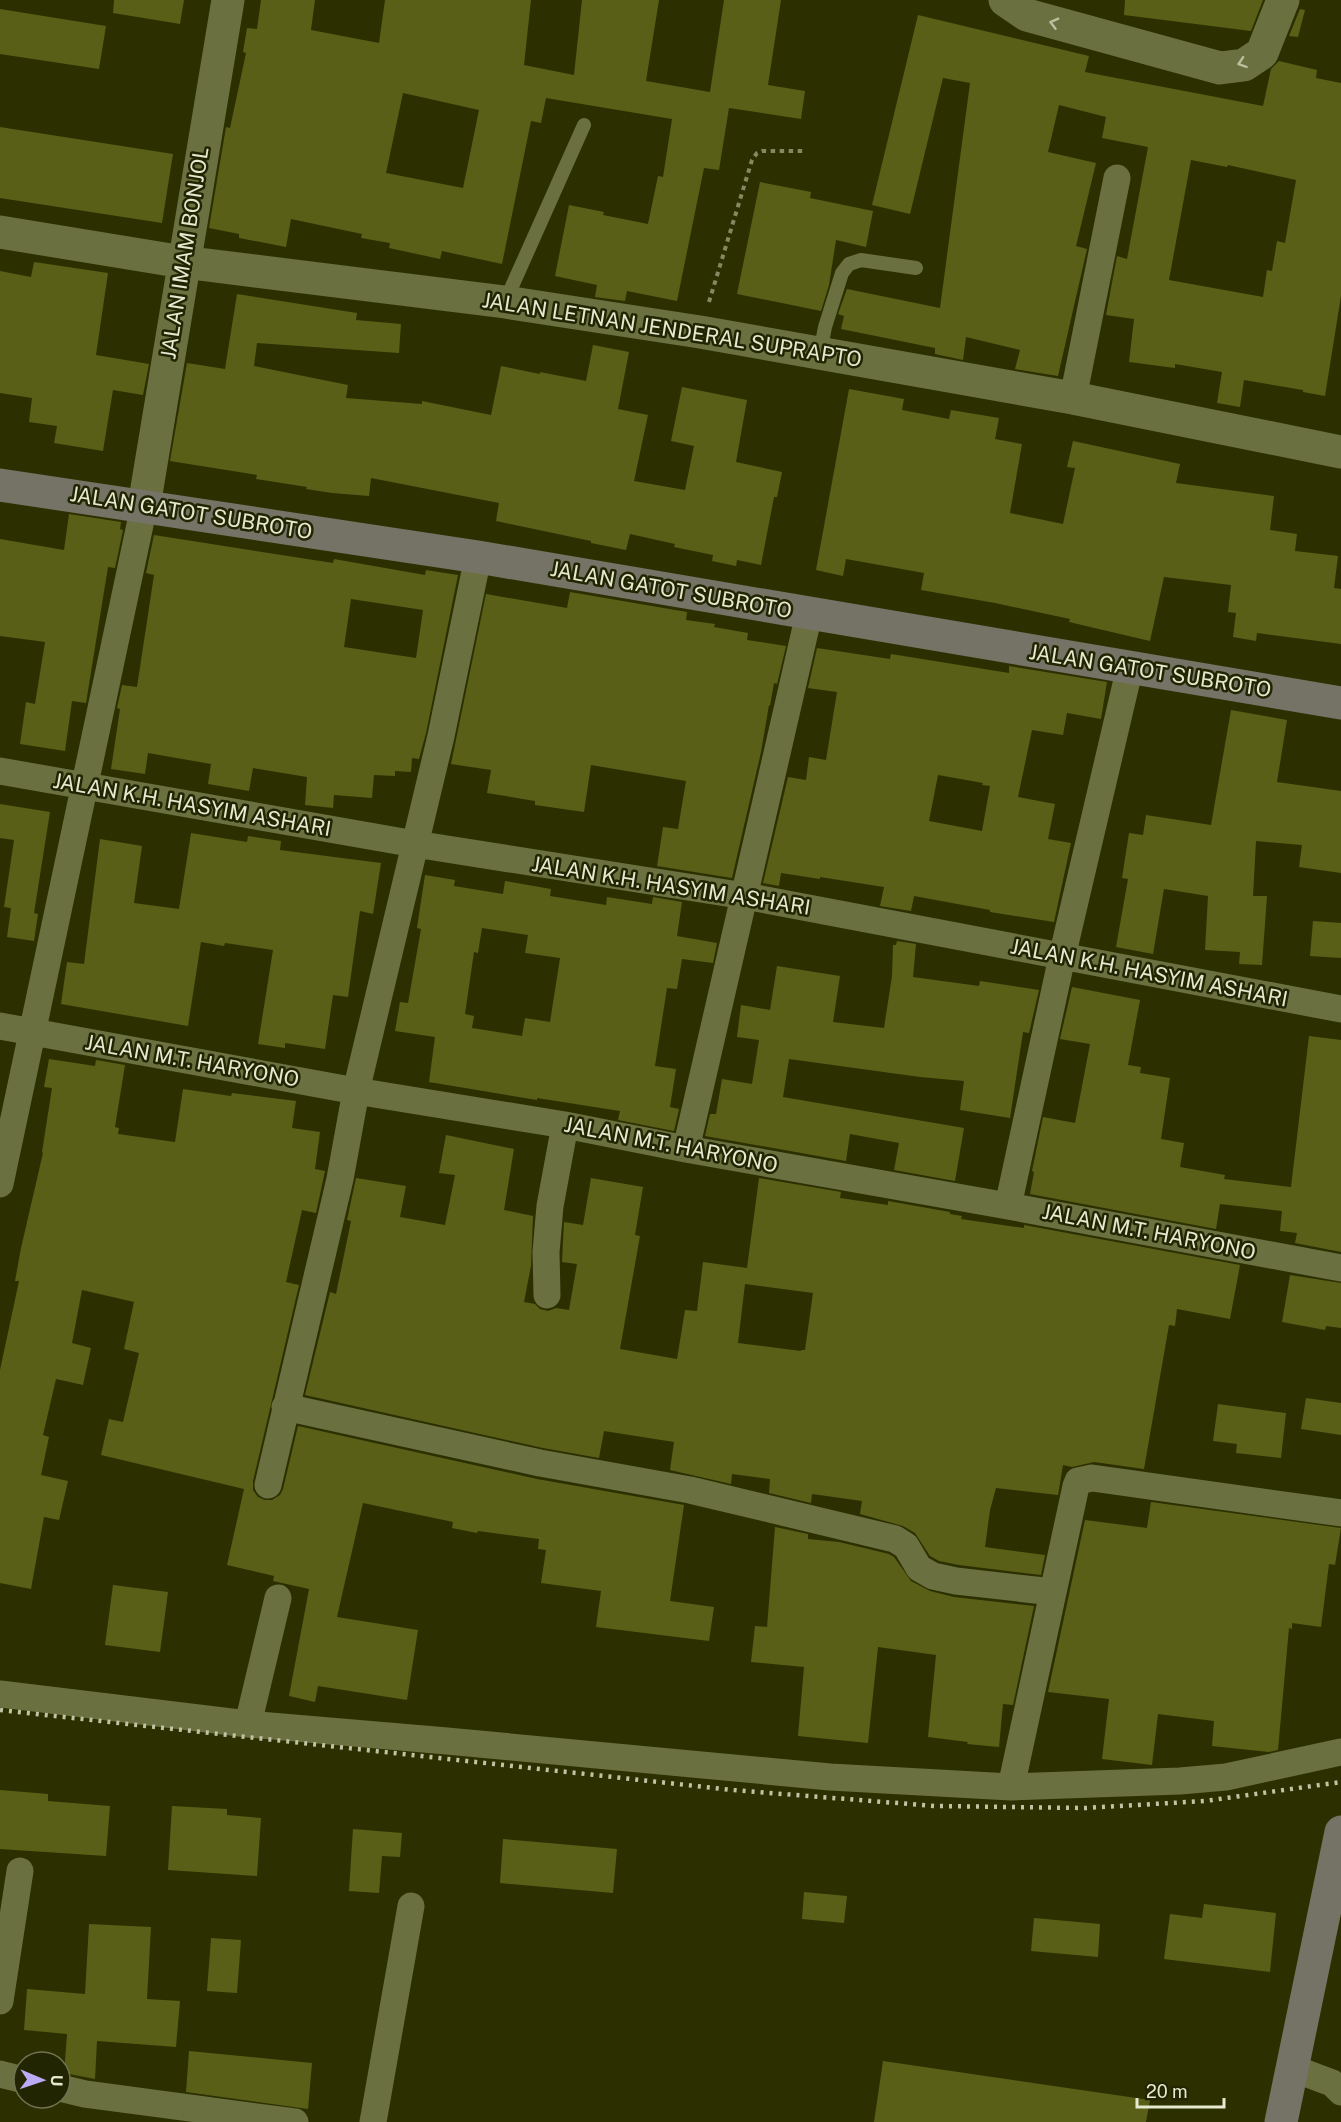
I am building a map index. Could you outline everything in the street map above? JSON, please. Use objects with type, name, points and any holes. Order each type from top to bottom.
[{"type":"main road","name":"JALAN GATOT SUBROTO","points":[[0,485],[478,557],[1341,703]]},
{"type":"main road","points":[[1281,2122],[1341,1832]]},
{"type":"street","name":"JALAN IMAM BONJOL","points":[[144,506],[228,0]]},
{"type":"street","points":[[1005,0],[1027,15],[1220,68],[1244,65],[1262,53],[1283,0]]},
{"type":"street","points":[[1073,398],[1117,178]]},
{"type":"street","name":"JALAN LETNAN JENDERAL SUPRAPTO","points":[[0,232],[183,262],[505,302],[700,332],[1073,398],[1341,452]]},
{"type":"street","points":[[0,1184],[144,506]]},
{"type":"street","points":[[268,1485],[340,1179],[356,1091],[441,736],[478,557]]},
{"type":"street","points":[[686,1149],[809,614]]},
{"type":"street","points":[[1008,1206],[1062,957],[1130,667]]},
{"type":"street","name":"JALAN K.H. HASYIM ASHARI","points":[[0,771],[415,844],[745,896],[1341,1009]]},
{"type":"street","name":"JALAN M.T. HARYONO","points":[[0,1026],[356,1091],[565,1125],[1341,1268]]},
{"type":"street","points":[[548,1295],[546,1252],[550,1206],[565,1125]]},
{"type":"street","points":[[285,1407],[540,1463],[636,1479],[895,1539],[906,1546],[919,1568],[933,1576],[956,1581],[1053,1592]]},
{"type":"street","points":[[1011,1787],[1078,1481],[1092,1478],[1341,1513]]},
{"type":"street","points":[[248,1724],[278,1598]]},
{"type":"street","points":[[0,1694],[248,1724],[830,1777],[1011,1787],[1180,1781],[1226,1777],[1341,1752]]},
{"type":"street","points":[[0,2001],[20,1871]]},
{"type":"street","points":[[373,2122],[411,1906]]},
{"type":"street","points":[[1292,2068],[1332,2083],[1341,2092]]},
{"type":"street","points":[[72,2091],[295,2122]]},
{"type":"lane","points":[[505,302],[584,125]]},
{"type":"lane","points":[[820,353],[825,327],[842,273],[849,264],[861,260],[916,268]]},
{"type":"path","points":[[700,332],[752,160],[757,153],[762,151],[806,151]]},
{"type":"building","points":[[114,0],[184,0],[180,24],[113,13]]},
{"type":"building","points":[[261,0],[315,0],[311,30],[379,43],[385,0],[531,0],[524,65],[574,75],[582,0],[659,0],[646,81],[710,92],[724,0],[781,0],[768,85],[805,91],[801,119],[729,108],[719,170],[704,168],[677,301],[627,291],[625,301],[595,297],[597,285],[555,276],[569,205],[648,224],[658,176],[663,177],[672,119],[546,98],[541,123],[531,121],[502,264],[442,251],[440,259],[389,248],[390,243],[361,238],[362,234],[291,219],[286,247],[239,238],[239,234],[209,228],[226,127],[230,128],[246,53],[243,52],[247,28],[257,29]],"holes":[[[403,93],[479,110],[463,188],[386,173]]]},
{"type":"building","points":[[1125,0],[1263,0],[1251,31],[1124,15]]},
{"type":"building","points":[[0,9],[106,26],[99,69],[0,54]]},
{"type":"building","points":[[1300,9],[1305,10],[1298,37],[1289,36]]},
{"type":"building","points":[[918,15],[1089,56],[1085,72],[1263,106],[1271,69],[1279,61],[1317,70],[1316,78],[1341,83],[1341,296],[1325,396],[1244,380],[1240,407],[1217,403],[1222,372],[1175,364],[1175,368],[1129,362],[1134,319],[1106,315],[1117,256],[1127,259],[1148,147],[1102,138],[1106,117],[1059,105],[1048,152],[1096,163],[1076,246],[1087,249],[1058,376],[1015,369],[1020,350],[966,337],[963,360],[935,354],[935,348],[841,329],[844,316],[838,314],[847,289],[940,308],[970,83],[943,78],[910,214],[872,205]],"holes":[[[1191,160],[1227,167],[1228,165],[1296,180],[1285,243],[1277,241],[1272,271],[1267,270],[1263,297],[1169,280]]]},
{"type":"building","points":[[0,127],[173,154],[162,223],[0,198]]},
{"type":"building","points":[[760,182],[811,192],[810,198],[873,211],[866,247],[836,240],[829,285],[821,311],[737,294]]},
{"type":"building","points":[[34,262],[108,273],[96,355],[149,364],[143,395],[113,390],[103,451],[54,443],[57,426],[29,422],[32,398],[0,393],[0,271],[31,277]]},
{"type":"building","points":[[237,294],[357,313],[356,320],[401,324],[399,353],[257,343],[254,366],[348,385],[346,398],[422,404],[422,401],[491,415],[501,366],[586,381],[593,345],[629,352],[618,409],[648,415],[634,481],[685,490],[694,446],[671,441],[682,387],[747,400],[736,462],[782,472],[777,497],[774,497],[761,565],[737,560],[736,566],[712,561],[713,555],[674,547],[675,544],[630,534],[626,550],[591,543],[591,541],[496,521],[499,503],[371,478],[369,496],[332,493],[256,479],[257,475],[170,461],[187,363],[225,369]]},
{"type":"building","points":[[849,389],[904,399],[902,410],[949,419],[951,410],[999,418],[995,439],[1022,444],[1010,513],[1063,524],[1075,468],[1067,467],[1073,441],[1180,464],[1176,483],[1274,496],[1270,530],[1297,534],[1295,551],[1338,556],[1334,588],[1341,589],[1341,644],[1257,633],[1256,641],[1233,637],[1236,613],[1228,612],[1231,585],[1164,577],[1150,641],[1069,622],[1070,619],[921,590],[924,573],[846,559],[843,576],[816,570]]},
{"type":"building","points":[[69,514],[121,522],[120,529],[123,530],[115,568],[108,567],[86,703],[72,701],[65,751],[20,744],[26,702],[35,704],[45,642],[0,636],[0,539],[64,550]]},
{"type":"building","points":[[154,535],[333,563],[334,559],[425,575],[426,570],[458,575],[426,733],[419,759],[412,758],[411,772],[395,771],[395,776],[374,775],[372,798],[334,795],[333,808],[305,805],[307,777],[253,768],[249,791],[208,784],[211,764],[148,753],[145,774],[111,769],[120,709],[117,708],[122,685],[137,687],[154,575],[146,573]],"holes":[[[351,599],[423,610],[416,658],[344,647]]]},
{"type":"building","points":[[570,592],[687,612],[686,620],[715,624],[714,627],[748,633],[747,640],[786,646],[777,684],[774,683],[761,752],[732,878],[657,866],[663,827],[678,829],[686,781],[591,765],[584,812],[535,805],[535,801],[487,793],[491,770],[451,764],[486,594],[567,608]]},
{"type":"building","points":[[817,648],[890,659],[891,654],[1009,673],[1009,666],[1107,682],[1101,719],[1067,713],[1063,735],[1032,730],[1018,797],[1055,804],[1048,839],[1071,843],[1054,922],[990,912],[990,910],[914,896],[911,911],[880,906],[884,887],[820,877],[820,879],[781,873],[779,886],[763,883],[788,777],[806,780],[809,757],[826,760],[837,692],[808,688]],"holes":[[[938,775],[983,783],[982,785],[990,786],[982,831],[929,821]]]},
{"type":"building","points":[[1231,710],[1287,720],[1277,782],[1341,791],[1341,873],[1299,867],[1302,845],[1256,841],[1253,896],[1267,896],[1262,965],[1239,964],[1240,952],[1205,950],[1208,896],[1164,889],[1153,954],[1116,947],[1128,879],[1122,878],[1129,833],[1143,835],[1146,815],[1211,825]]},
{"type":"building","points":[[0,804],[50,812],[34,913],[38,914],[34,941],[7,937],[11,908],[4,907],[14,840],[0,838]]},
{"type":"building","points":[[191,833],[247,842],[248,836],[281,841],[280,850],[381,863],[373,914],[360,911],[348,997],[333,995],[325,1049],[285,1043],[285,1048],[258,1044],[273,950],[201,942],[188,1026],[61,1004],[67,962],[84,964],[100,839],[142,846],[134,903],[179,909]]},
{"type":"building","points":[[425,875],[455,880],[454,886],[503,894],[505,881],[551,889],[550,896],[606,905],[607,897],[652,904],[653,897],[682,902],[677,936],[717,943],[713,963],[682,959],[677,989],[667,988],[655,1066],[676,1069],[670,1107],[679,1109],[674,1131],[618,1120],[620,1111],[429,1082],[435,1037],[395,1031],[400,1002],[408,1003],[421,929],[417,928]],"holes":[[[482,928],[528,935],[525,953],[560,958],[550,1022],[525,1018],[522,1036],[472,1028],[474,1016],[465,1014],[474,952],[478,953]]]},
{"type":"building","points":[[1313,921],[1341,923],[1341,958],[1310,956]]},
{"type":"building","points":[[897,941],[916,944],[913,977],[979,986],[980,981],[1039,990],[1029,1033],[1023,1032],[1010,1118],[960,1110],[964,1081],[789,1059],[783,1097],[964,1128],[955,1181],[894,1170],[899,1143],[850,1134],[846,1161],[705,1136],[710,1114],[716,1114],[722,1079],[752,1084],[759,1040],[737,1037],[741,1005],[770,1010],[777,966],[840,976],[833,1022],[884,1028],[892,976],[893,945],[896,945]]},
{"type":"building","points":[[1072,987],[1140,1000],[1128,1065],[1141,1067],[1140,1073],[1170,1078],[1161,1139],[1184,1143],[1180,1167],[1225,1175],[1224,1179],[1291,1187],[1309,1036],[1341,1040],[1341,1252],[1295,1243],[1297,1233],[1280,1231],[1282,1211],[1220,1204],[1216,1229],[1030,1194],[1034,1172],[1032,1171],[1043,1117],[1075,1123],[1090,1044],[1060,1039]]},
{"type":"building","points":[[49,1059],[95,1066],[96,1060],[125,1065],[115,1127],[119,1128],[118,1134],[175,1142],[183,1089],[231,1096],[232,1093],[296,1101],[292,1128],[320,1132],[315,1169],[325,1171],[316,1213],[302,1210],[286,1282],[299,1285],[253,1481],[253,1490],[258,1497],[272,1500],[280,1495],[298,1426],[537,1479],[684,1505],[670,1601],[714,1607],[709,1641],[596,1627],[601,1591],[541,1583],[546,1550],[538,1549],[539,1539],[478,1531],[477,1533],[452,1528],[453,1522],[363,1503],[337,1617],[418,1630],[407,1700],[318,1686],[315,1702],[289,1696],[309,1589],[273,1581],[274,1576],[227,1565],[244,1489],[101,1455],[109,1419],[123,1422],[139,1353],[124,1349],[134,1302],[82,1290],[72,1343],[91,1348],[83,1385],[56,1379],[43,1435],[49,1437],[41,1475],[68,1481],[59,1520],[44,1517],[31,1589],[0,1583],[0,1370],[19,1281],[15,1281],[21,1248],[43,1153],[52,1088],[44,1087]]},
{"type":"building","points":[[446,1135],[514,1149],[504,1210],[533,1216],[531,1266],[524,1302],[535,1304],[540,1309],[548,1311],[556,1308],[569,1310],[577,1264],[562,1262],[564,1222],[583,1225],[591,1178],[643,1187],[635,1235],[640,1236],[620,1349],[677,1359],[685,1310],[697,1311],[703,1262],[747,1268],[759,1178],[841,1192],[840,1198],[888,1205],[888,1201],[950,1212],[950,1214],[962,1216],[961,1219],[1024,1228],[1024,1225],[1240,1265],[1230,1319],[1177,1309],[1175,1326],[1169,1325],[1144,1469],[1094,1462],[1072,1467],[1063,1465],[1058,1495],[996,1488],[990,1510],[985,1547],[1045,1555],[1041,1575],[939,1561],[930,1556],[915,1533],[903,1526],[860,1514],[862,1501],[812,1494],[811,1503],[769,1493],[770,1479],[732,1474],[731,1484],[670,1470],[674,1442],[604,1431],[599,1458],[543,1448],[305,1395],[330,1292],[336,1294],[351,1221],[347,1220],[356,1178],[406,1186],[400,1217],[445,1225],[455,1175],[439,1173]],"holes":[[[745,1284],[813,1293],[805,1350],[738,1343]]]},
{"type":"building","points":[[1290,1275],[1341,1283],[1341,1328],[1326,1326],[1325,1330],[1282,1322]]},
{"type":"building","points":[[1306,1398],[1341,1403],[1341,1435],[1301,1429]]},
{"type":"building","points":[[1218,1404],[1286,1413],[1281,1458],[1236,1453],[1237,1444],[1213,1441]]},
{"type":"building","points":[[1151,1502],[1341,1528],[1335,1565],[1329,1564],[1321,1627],[1292,1623],[1292,1629],[1289,1628],[1278,1750],[1269,1752],[1212,1746],[1214,1721],[1158,1714],[1152,1765],[1102,1759],[1109,1699],[1048,1692],[1085,1520],[1147,1528]]},
{"type":"building","points":[[775,1527],[808,1534],[808,1539],[839,1542],[889,1554],[894,1557],[911,1581],[930,1591],[954,1597],[1034,1606],[1013,1705],[1003,1704],[999,1747],[928,1737],[936,1655],[878,1647],[868,1743],[798,1736],[804,1667],[751,1662],[755,1626],[767,1627]]},
{"type":"building","points":[[113,1585],[168,1592],[160,1652],[105,1645]]},
{"type":"building","points":[[0,1790],[48,1794],[48,1801],[110,1806],[106,1856],[0,1849]]},
{"type":"building","points":[[172,1806],[227,1809],[227,1815],[261,1818],[257,1876],[168,1870]]},
{"type":"building","points":[[353,1829],[402,1833],[400,1857],[382,1856],[379,1893],[349,1891]]},
{"type":"building","points":[[503,1839],[617,1849],[613,1893],[500,1883]]},
{"type":"building","points":[[804,1892],[847,1896],[844,1923],[802,1919]]},
{"type":"building","points":[[1204,1904],[1276,1913],[1270,1972],[1164,1959],[1170,1914],[1202,1918]]},
{"type":"building","points":[[1034,1918],[1100,1924],[1098,1957],[1031,1951]]},
{"type":"building","points":[[89,1924],[151,1927],[147,1999],[180,2001],[176,2047],[97,2041],[95,2079],[72,2075],[72,2050],[66,2050],[67,2034],[24,2030],[27,1989],[85,1994]]},
{"type":"building","points":[[211,1938],[241,1940],[237,1993],[207,1991]]},
{"type":"building","points":[[189,2051],[312,2063],[308,2109],[186,2092]]},
{"type":"building","points":[[883,2061],[1150,2100],[1146,2122],[874,2122]]},
{"type":"railway","points":[[0,1710],[732,1790],[935,1806],[1085,1808],[1205,1801],[1341,1782]]}]
